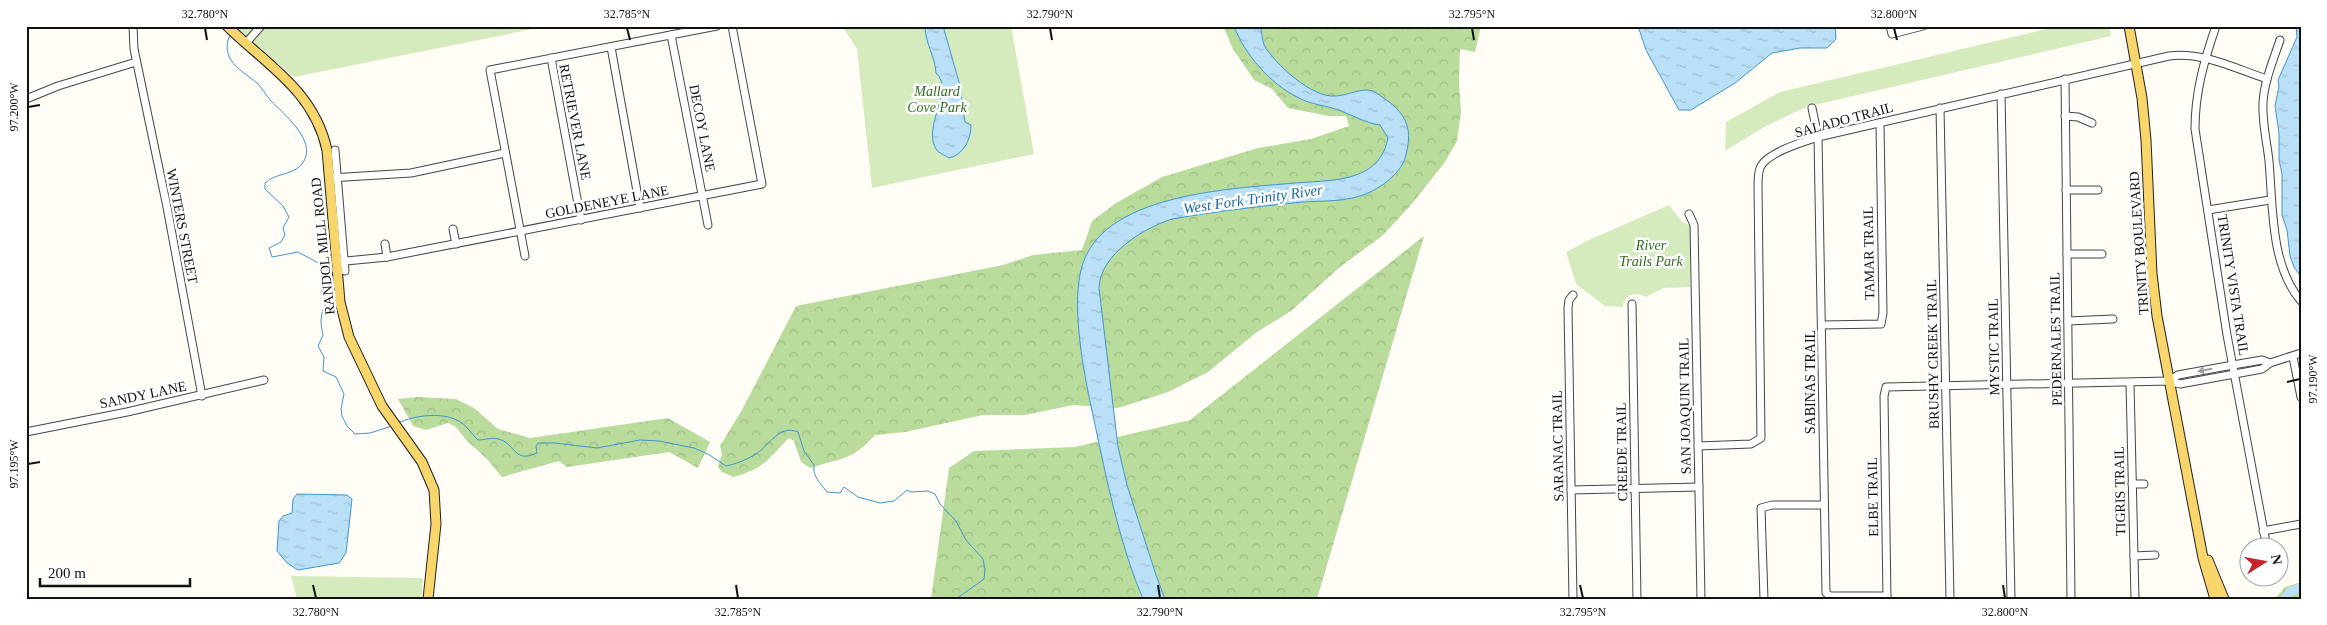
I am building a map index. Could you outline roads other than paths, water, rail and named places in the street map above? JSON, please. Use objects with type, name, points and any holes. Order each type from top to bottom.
[{"type":"main road","name":"TRINITY BOULEVARD","points":[[2129,26],[2136,62],[2146,140],[2154,291],[2203,558],[2215,599]]},
{"type":"main road","name":"RANDOL MILL ROAD","points":[[228,27],[298,90],[315,114],[324,133],[334,177],[340,262],[340,302],[349,337],[384,411],[424,467],[432,482],[436,499],[436,524],[428,599]]},
{"type":"main road","name":"TRINITY BOULEVARD","points":[[2202,545],[2224,599]]},
{"type":"street","name":"WINTERS STREET","points":[[134,26],[132,34],[136,62],[165,197],[202,396]]},
{"type":"street","points":[[246,43],[261,26]]},
{"type":"street","points":[[525,256],[490,70],[717,26]]},
{"type":"street","name":"GOLDENEYE LANE","points":[[340,262],[387,257],[762,184],[732,26]]},
{"type":"street","points":[[1891,30],[1923,26]]},
{"type":"street","name":"TRINITY VISTA TRAIL","points":[[2216,26],[2198,80],[2195,115],[2221,301],[2265,538]]},
{"type":"street","name":"DECOY LANE","points":[[671,35],[708,225]]},
{"type":"street","points":[[2280,40],[2264,91],[2262,116],[2269,156],[2270,200],[2284,274],[2287,282],[2301,301]]},
{"type":"street","points":[[611,46],[640,208]]},
{"type":"street","name":"SALADO TRAIL","points":[[1698,446],[1751,444],[1761,438],[1758,195],[1759,171],[1764,162],[1818,137],[2136,62],[2180,54],[2205,58],[2267,79]]},
{"type":"street","name":"RETRIEVER LANE","points":[[551,58],[581,220]]},
{"type":"street","points":[[26,99],[58,86],[136,62]]},
{"type":"street","name":"PEDERNALES TRAIL","points":[[2065,79],[2072,599]]},
{"type":"street","name":"MYSTIC TRAIL","points":[[2002,94],[2011,599]]},
{"type":"street","name":"SABINAS TRAIL","points":[[1812,108],[1818,137],[1826,593],[1830,596],[1887,597]]},
{"type":"street","name":"BRUSHY CREEK TRAIL","points":[[1940,108],[1950,599]]},
{"type":"street","points":[[2065,116],[2078,117],[2092,124]]},
{"type":"street","name":"TAMAR TRAIL","points":[[1822,325],[1881,324],[1883,313],[1880,123]]},
{"type":"street","name":"RANDOL MILL ROAD","points":[[334,177],[336,150]]},
{"type":"street","points":[[334,177],[411,173],[505,154]]},
{"type":"street","points":[[2066,190],[2098,190]]},
{"type":"street","points":[[2208,210],[2270,200]]},
{"type":"street","name":"SAN JOAQUIN TRAIL","points":[[1689,214],[1694,225],[1701,599]]},
{"type":"street","points":[[453,229],[456,244]]},
{"type":"street","points":[[384,244],[387,257]]},
{"type":"street","points":[[2067,254],[2102,254]]},
{"type":"street","name":"RANDOL MILL ROAD","points":[[340,262],[345,271]]},
{"type":"street","name":"SARANAC TRAIL","points":[[1573,599],[1568,308],[1569,300],[1574,295]]},
{"type":"street","name":"CREEDE TRAIL","points":[[1632,304],[1637,599]]},
{"type":"street","points":[[2068,322],[2096,322],[2113,319]]},
{"type":"street","points":[[1946,385],[2169,381],[2180,384],[2262,369],[2270,363],[2301,353]]},
{"type":"street","points":[[2293,357],[2301,397]]},
{"type":"street","points":[[2169,381],[2178,375],[2233,365],[2262,360],[2270,363]]},
{"type":"street","name":"SANDY LANE","points":[[26,432],[202,396],[264,380]]},
{"type":"street","name":"TIGRIS TRAIL","points":[[2130,383],[2135,599]]},
{"type":"street","name":"ELBE TRAIL","points":[[1887,597],[1884,396],[1886,386],[1946,385]]},
{"type":"street","points":[[2132,484],[2144,484]]},
{"type":"street","points":[[1571,490],[1699,487]]},
{"type":"street","points":[[1764,599],[1761,508],[1772,505],[1823,505]]},
{"type":"street","points":[[2263,531],[2301,524]]},
{"type":"street","points":[[2134,556],[2156,555]]},
{"type":"water","points":[[925,26],[943,26],[959,82],[965,122],[971,125],[970,136],[965,146],[958,154],[949,158],[936,149],[933,140],[933,130],[942,89],[941,80],[936,73]]},
{"type":"water","name":"West Fork Trinity River","points":[[1234,26],[1260,26],[1264,45],[1269,53],[1285,70],[1316,92],[1335,96],[1369,90],[1379,95],[1393,105],[1404,118],[1408,132],[1407,148],[1402,164],[1393,176],[1387,182],[1367,194],[1343,200],[1263,206],[1172,219],[1149,229],[1125,244],[1107,264],[1101,276],[1099,288],[1118,447],[1127,485],[1165,599],[1143,599],[1127,557],[1114,511],[1090,404],[1080,345],[1078,286],[1081,270],[1093,244],[1113,225],[1140,210],[1171,200],[1237,188],[1331,180],[1357,175],[1370,168],[1377,161],[1383,153],[1388,138],[1380,125],[1335,109],[1302,100],[1287,91],[1268,76],[1251,57]]},
{"type":"water","points":[[1638,26],[1835,26],[1836,39],[1827,48],[1800,48],[1772,53],[1735,83],[1691,110],[1679,110],[1646,50]]},
{"type":"water","points":[[2296,26],[2301,26],[2301,277],[2294,267],[2290,256],[2287,230],[2282,215],[2282,174],[2279,160],[2279,133],[2275,106],[2279,86],[2278,80],[2297,37]]},
{"type":"water","points":[[297,494],[347,495],[352,499],[346,553],[339,563],[298,570],[287,563],[277,551],[279,521],[283,516],[292,513],[293,499]]},
{"type":"waterway","points":[[230,35],[227,48],[233,64],[257,83],[297,128],[306,145],[307,153],[300,166],[265,183],[265,189],[283,206],[289,217],[283,228],[285,235],[281,242],[269,248],[272,257],[298,252],[324,266],[327,271],[326,281],[321,292],[326,303],[321,319],[323,335],[318,346],[324,357],[323,371],[336,377],[344,394],[341,409],[342,416],[347,426],[355,434],[370,433],[392,426]]},
{"type":"waterway","points":[[398,423],[421,416],[439,416],[455,419],[462,423],[478,440],[491,438],[504,441],[515,452],[523,456],[537,453],[536,446],[538,443],[597,448],[640,440],[659,441],[694,448],[708,454],[726,466],[756,454],[780,433],[791,430],[798,432],[804,451],[814,465],[816,476],[827,492],[840,493],[844,487],[858,497],[880,503],[894,501],[907,490],[911,492],[928,491],[935,494],[940,504],[956,521],[966,540],[983,559],[984,579],[956,599]]},
{"type":"waterway","points":[[2285,599],[2290,592],[2301,587]]},
{"type":"park label","name":"Mallard Cove Park","points":[[937,99]]},
{"type":"park label","name":"River Trails Park","points":[[1651,254]]}]
